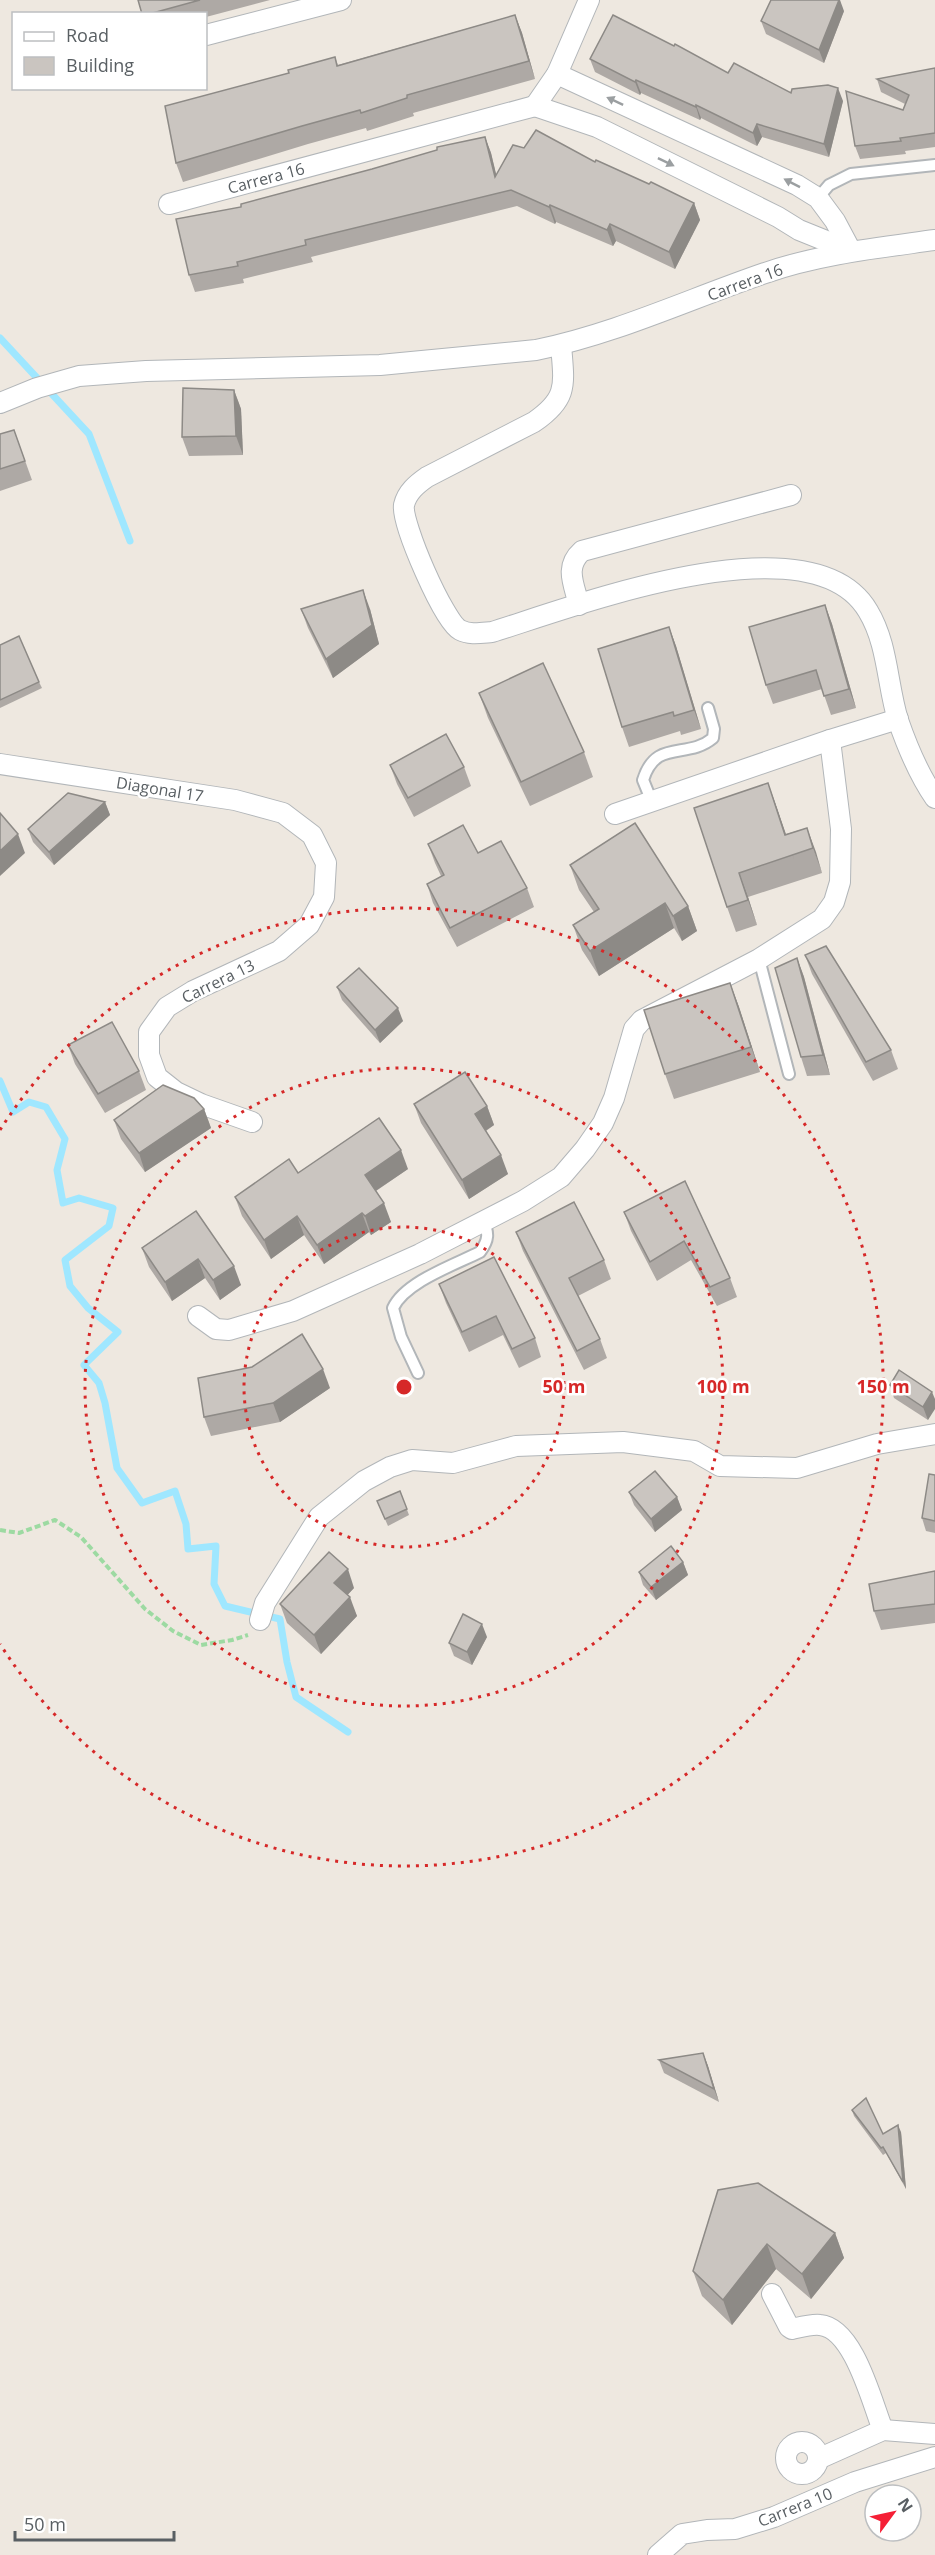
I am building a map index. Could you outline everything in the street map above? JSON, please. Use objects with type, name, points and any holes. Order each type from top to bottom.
[{"type":"street","points":[[207,35],[341,0]]},
{"type":"street","points":[[589,0],[557,75],[536,106],[597,128],[778,217],[799,230],[851,251]]},
{"type":"street","points":[[557,75],[797,185],[818,198],[835,221],[851,251]]},
{"type":"street","name":"Carrera 16","points":[[169,204],[536,106]]},
{"type":"street","name":"Carrera 16","points":[[0,403],[37,388],[79,376],[147,370],[380,365],[536,350],[561,345],[675,307],[765,273],[810,260],[851,251],[935,240]]},
{"type":"street","points":[[561,345],[564,380],[560,398],[549,412],[427,477],[413,487],[404,505],[408,534],[447,616],[458,629],[472,634],[492,632],[656,582],[716,570],[792,570],[828,577],[853,591],[868,610],[881,640],[898,719],[915,762],[935,798]]},
{"type":"street","points":[[579,605],[571,570],[573,559],[582,551],[791,495]]},
{"type":"street","points":[[615,814],[898,719]]},
{"type":"street","points":[[198,1316],[216,1329],[229,1330],[293,1311],[420,1254],[522,1201],[561,1177],[603,1123],[614,1098],[634,1029],[642,1020],[759,959],[822,919],[834,902],[840,882],[841,829],[830,740]]},
{"type":"street","name":"Diagonal 17","points":[[0,764],[235,801],[283,813],[312,836]]},
{"type":"street","name":"Carrera 13","points":[[252,1122],[201,1104],[176,1092],[157,1077],[149,1055],[149,1032],[167,1007],[193,991],[279,951],[309,925],[324,897],[326,863],[312,836]]},
{"type":"street","points":[[260,1620],[265,1603],[319,1517],[364,1481],[390,1467],[412,1460],[453,1463],[516,1446],[623,1442],[694,1451],[720,1466],[797,1468],[877,1444],[935,1434]]},
{"type":"street","points":[[772,2294],[792,2329],[821,2324],[841,2334],[852,2350],[883,2430]]},
{"type":"street","points":[[818,2459],[883,2430],[935,2434]]},
{"type":"street","name":"Carrera 10","points":[[658,2555],[682,2534],[735,2529],[774,2517],[855,2482],[935,2457]]},
{"type":"lane","points":[[818,198],[829,185],[851,174],[935,165]]},
{"type":"lane","points":[[652,802],[643,780],[648,764],[659,756],[705,745],[713,738],[714,729],[708,708]]},
{"type":"lane","points":[[759,959],[789,1074]]},
{"type":"lane","points":[[418,1373],[401,1337],[393,1308],[398,1298],[414,1285],[480,1252],[487,1242],[488,1231],[483,1220]]},
{"type":"path","points":[[0,1530],[19,1533],[55,1520],[81,1537],[145,1610],[173,1631],[201,1645],[232,1640],[250,1634],[260,1620]]},
{"type":"building","points":[[138,0],[200,0],[156,12],[141,12]]},
{"type":"building","points":[[771,0],[839,0],[819,50],[761,21]]},
{"type":"building","points":[[515,15],[529,61],[407,95],[407,98],[361,113],[360,110],[176,163],[165,106],[289,73],[288,70],[335,57],[337,66]]},
{"type":"building","points":[[613,15],[674,46],[675,44],[728,73],[734,63],[791,93],[792,89],[828,85],[838,88],[824,144],[757,124],[753,133],[696,105],[696,107],[636,80],[635,82],[590,59]]},
{"type":"building","points":[[935,68],[935,133],[900,138],[901,141],[855,146],[846,91],[903,110],[909,95],[877,79]]},
{"type":"building","points":[[536,130],[595,162],[596,160],[649,184],[651,182],[694,203],[669,252],[610,224],[607,230],[511,190],[305,240],[306,245],[237,262],[238,266],[189,275],[176,219],[241,207],[241,204],[437,150],[437,147],[485,137],[495,177],[513,145],[524,148]]},
{"type":"building","points":[[183,388],[234,390],[236,436],[182,437]]},
{"type":"building","points":[[14,430],[25,461],[0,469],[0,434]]},
{"type":"building","points":[[363,590],[372,625],[326,659],[301,609]]},
{"type":"building","points":[[825,605],[849,689],[824,696],[816,670],[766,685],[749,627]]},
{"type":"building","points":[[669,627],[694,710],[674,716],[673,712],[622,727],[598,649]]},
{"type":"building","points":[[19,636],[39,682],[0,700],[0,645]]},
{"type":"building","points":[[543,663],[584,752],[521,782],[479,693]]},
{"type":"building","points":[[446,734],[464,767],[408,798],[390,765]]},
{"type":"building","points":[[768,783],[785,835],[807,828],[813,848],[739,873],[748,900],[727,907],[694,808]]},
{"type":"building","points":[[68,793],[105,802],[49,852],[28,829]]},
{"type":"building","points":[[0,813],[18,834],[0,851]]},
{"type":"building","points":[[635,823],[688,906],[673,916],[665,903],[590,951],[573,925],[599,909],[570,865]]},
{"type":"building","points":[[463,825],[478,853],[501,841],[527,888],[450,928],[427,884],[444,875],[428,844]]},
{"type":"building","points":[[826,946],[891,1050],[866,1062],[805,955]]},
{"type":"building","points":[[797,958],[823,1055],[801,1057],[775,968]]},
{"type":"building","points":[[359,968],[398,1008],[375,1030],[337,987]]},
{"type":"building","points":[[730,983],[751,1047],[665,1074],[644,1010]]},
{"type":"building","points":[[112,1022],[139,1071],[98,1094],[68,1045]]},
{"type":"building","points":[[465,1072],[487,1106],[475,1114],[501,1155],[462,1180],[414,1104]]},
{"type":"building","points":[[163,1085],[194,1098],[204,1109],[139,1153],[114,1120]]},
{"type":"building","points":[[379,1118],[401,1150],[365,1175],[384,1203],[365,1216],[362,1213],[317,1245],[297,1216],[264,1240],[235,1197],[289,1159],[298,1173]]},
{"type":"building","points":[[685,1181],[730,1278],[710,1287],[684,1241],[650,1262],[624,1212]]},
{"type":"building","points":[[574,1202],[604,1260],[569,1278],[600,1339],[577,1351],[516,1232]]},
{"type":"building","points":[[196,1211],[234,1266],[213,1280],[198,1259],[165,1282],[142,1248]]},
{"type":"building","points":[[494,1257],[535,1338],[512,1349],[496,1316],[462,1332],[439,1284]]},
{"type":"building","points":[[302,1334],[323,1369],[273,1403],[204,1417],[198,1378],[252,1367]]},
{"type":"building","points":[[899,1370],[932,1392],[923,1407],[890,1385]]},
{"type":"building","points":[[655,1471],[677,1497],[651,1519],[629,1492]]},
{"type":"building","points":[[929,1474],[935,1475],[935,1521],[922,1518]]},
{"type":"building","points":[[400,1491],[407,1509],[385,1519],[377,1501]]},
{"type":"building","points":[[671,1546],[683,1562],[651,1587],[639,1572]]},
{"type":"building","points":[[329,1552],[348,1569],[334,1583],[350,1597],[314,1635],[280,1604]]},
{"type":"building","points":[[935,1571],[935,1604],[874,1611],[869,1584]]},
{"type":"building","points":[[463,1614],[482,1624],[467,1652],[449,1643]]},
{"type":"building","points":[[703,2053],[714,2089],[659,2060]]},
{"type":"building","points":[[866,2098],[883,2134],[898,2125],[903,2182],[883,2147],[881,2148],[852,2110]]},
{"type":"building","points":[[758,2183],[835,2233],[802,2274],[767,2244],[723,2300],[693,2271],[718,2190]]},
{"type":"waterway","points":[[0,338],[89,434],[130,541]]},
{"type":"waterway","points":[[0,1081],[13,1112],[29,1102],[46,1107],[65,1139],[57,1170],[63,1203],[79,1198],[113,1208],[109,1226],[65,1260],[70,1286],[88,1308],[118,1332],[84,1365],[99,1383],[117,1468],[142,1503],[175,1491],[186,1524],[188,1549],[216,1546],[214,1584],[225,1606],[280,1619],[296,1697],[348,1732]]}]
